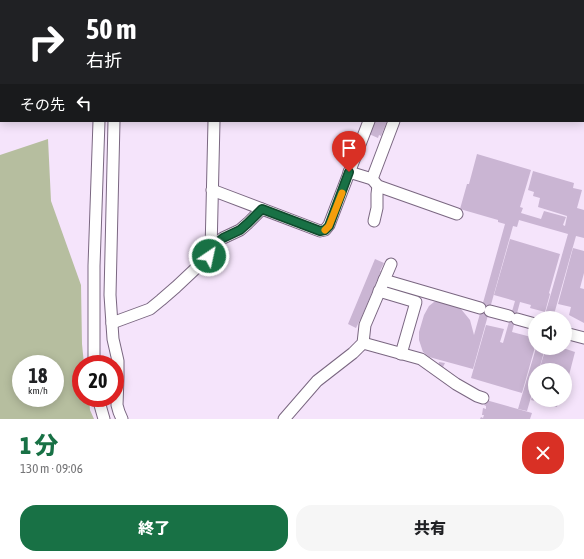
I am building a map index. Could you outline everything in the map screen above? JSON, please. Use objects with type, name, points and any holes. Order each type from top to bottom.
[{"type":"street","points":[[94,355],[94,266],[99,122]]},
{"type":"street","points":[[114,122],[110,295],[113,339],[118,360],[117,405],[122,419]]},
{"type":"street","points":[[112,323],[150,309],[162,300],[209,256],[211,248],[214,122]]},
{"type":"street","points":[[212,190],[320,231],[325,230],[329,226],[369,122]]},
{"type":"street","points":[[374,221],[377,208],[376,182],[394,122]]},
{"type":"street","points":[[349,172],[457,214]]},
{"type":"street","points":[[211,248],[223,238],[240,230],[262,209]]},
{"type":"street","points":[[284,419],[317,381],[353,353],[363,343],[364,325],[391,264]]},
{"type":"street","points":[[384,280],[528,322]]},
{"type":"street","points":[[379,291],[416,302],[401,354]]},
{"type":"street","points":[[572,335],[584,338]]},
{"type":"street","points":[[363,343],[421,359],[456,384],[483,398]]},
{"type":"street","points":[[101,407],[104,419]]},
{"type":"green space","points":[[48,139],[51,201],[81,285],[83,355],[72,355],[72,407],[90,407],[94,419],[0,419],[0,155]]},
{"type":"building","points":[[374,122],[387,122],[381,136],[379,135],[378,138],[369,134]]},
{"type":"building","points":[[477,154],[531,170],[520,207],[523,208],[521,213],[541,219],[544,211],[566,217],[563,225],[565,226],[567,216],[538,207],[540,198],[533,196],[534,192],[528,190],[533,171],[574,183],[573,188],[582,190],[577,208],[584,210],[584,238],[576,236],[555,311],[546,311],[568,234],[519,220],[517,227],[513,226],[473,369],[429,357],[423,352],[419,340],[419,332],[424,315],[429,306],[434,302],[440,301],[449,302],[461,309],[470,320],[474,335],[505,224],[498,222],[498,220],[460,209],[467,184],[469,184]]},
{"type":"building","points":[[510,239],[560,254],[545,311],[530,308],[531,305],[520,302],[512,332],[528,336],[528,355],[533,355],[530,363],[528,363],[528,372],[522,393],[471,378],[486,325],[504,329],[500,342],[503,343],[515,301],[494,295]]},
{"type":"building","points":[[573,248],[584,251],[584,273],[580,288],[584,289],[584,323],[572,317],[572,311],[570,311],[571,307],[558,304]]},
{"type":"building","points":[[375,259],[384,263],[356,328],[348,324]]},
{"type":"building","points":[[572,351],[575,352],[572,364],[541,363],[544,355],[572,355]]},
{"type":"building","points":[[534,355],[543,355],[541,363],[532,363]]},
{"type":"building","points":[[439,362],[445,363],[443,367],[438,366]]},
{"type":"building","points":[[528,375],[527,411],[518,409]]},
{"type":"building","points":[[486,400],[532,413],[530,419],[480,419],[481,417],[483,418],[484,415],[482,415],[483,408],[486,409],[486,406],[484,405]]},
{"type":"slow traffic","points":[[325,230],[329,226],[342,193]]},
{"type":"route","points":[[209,256],[211,248],[218,241],[240,230],[262,209],[320,231],[325,230],[329,226],[349,172]]}]
